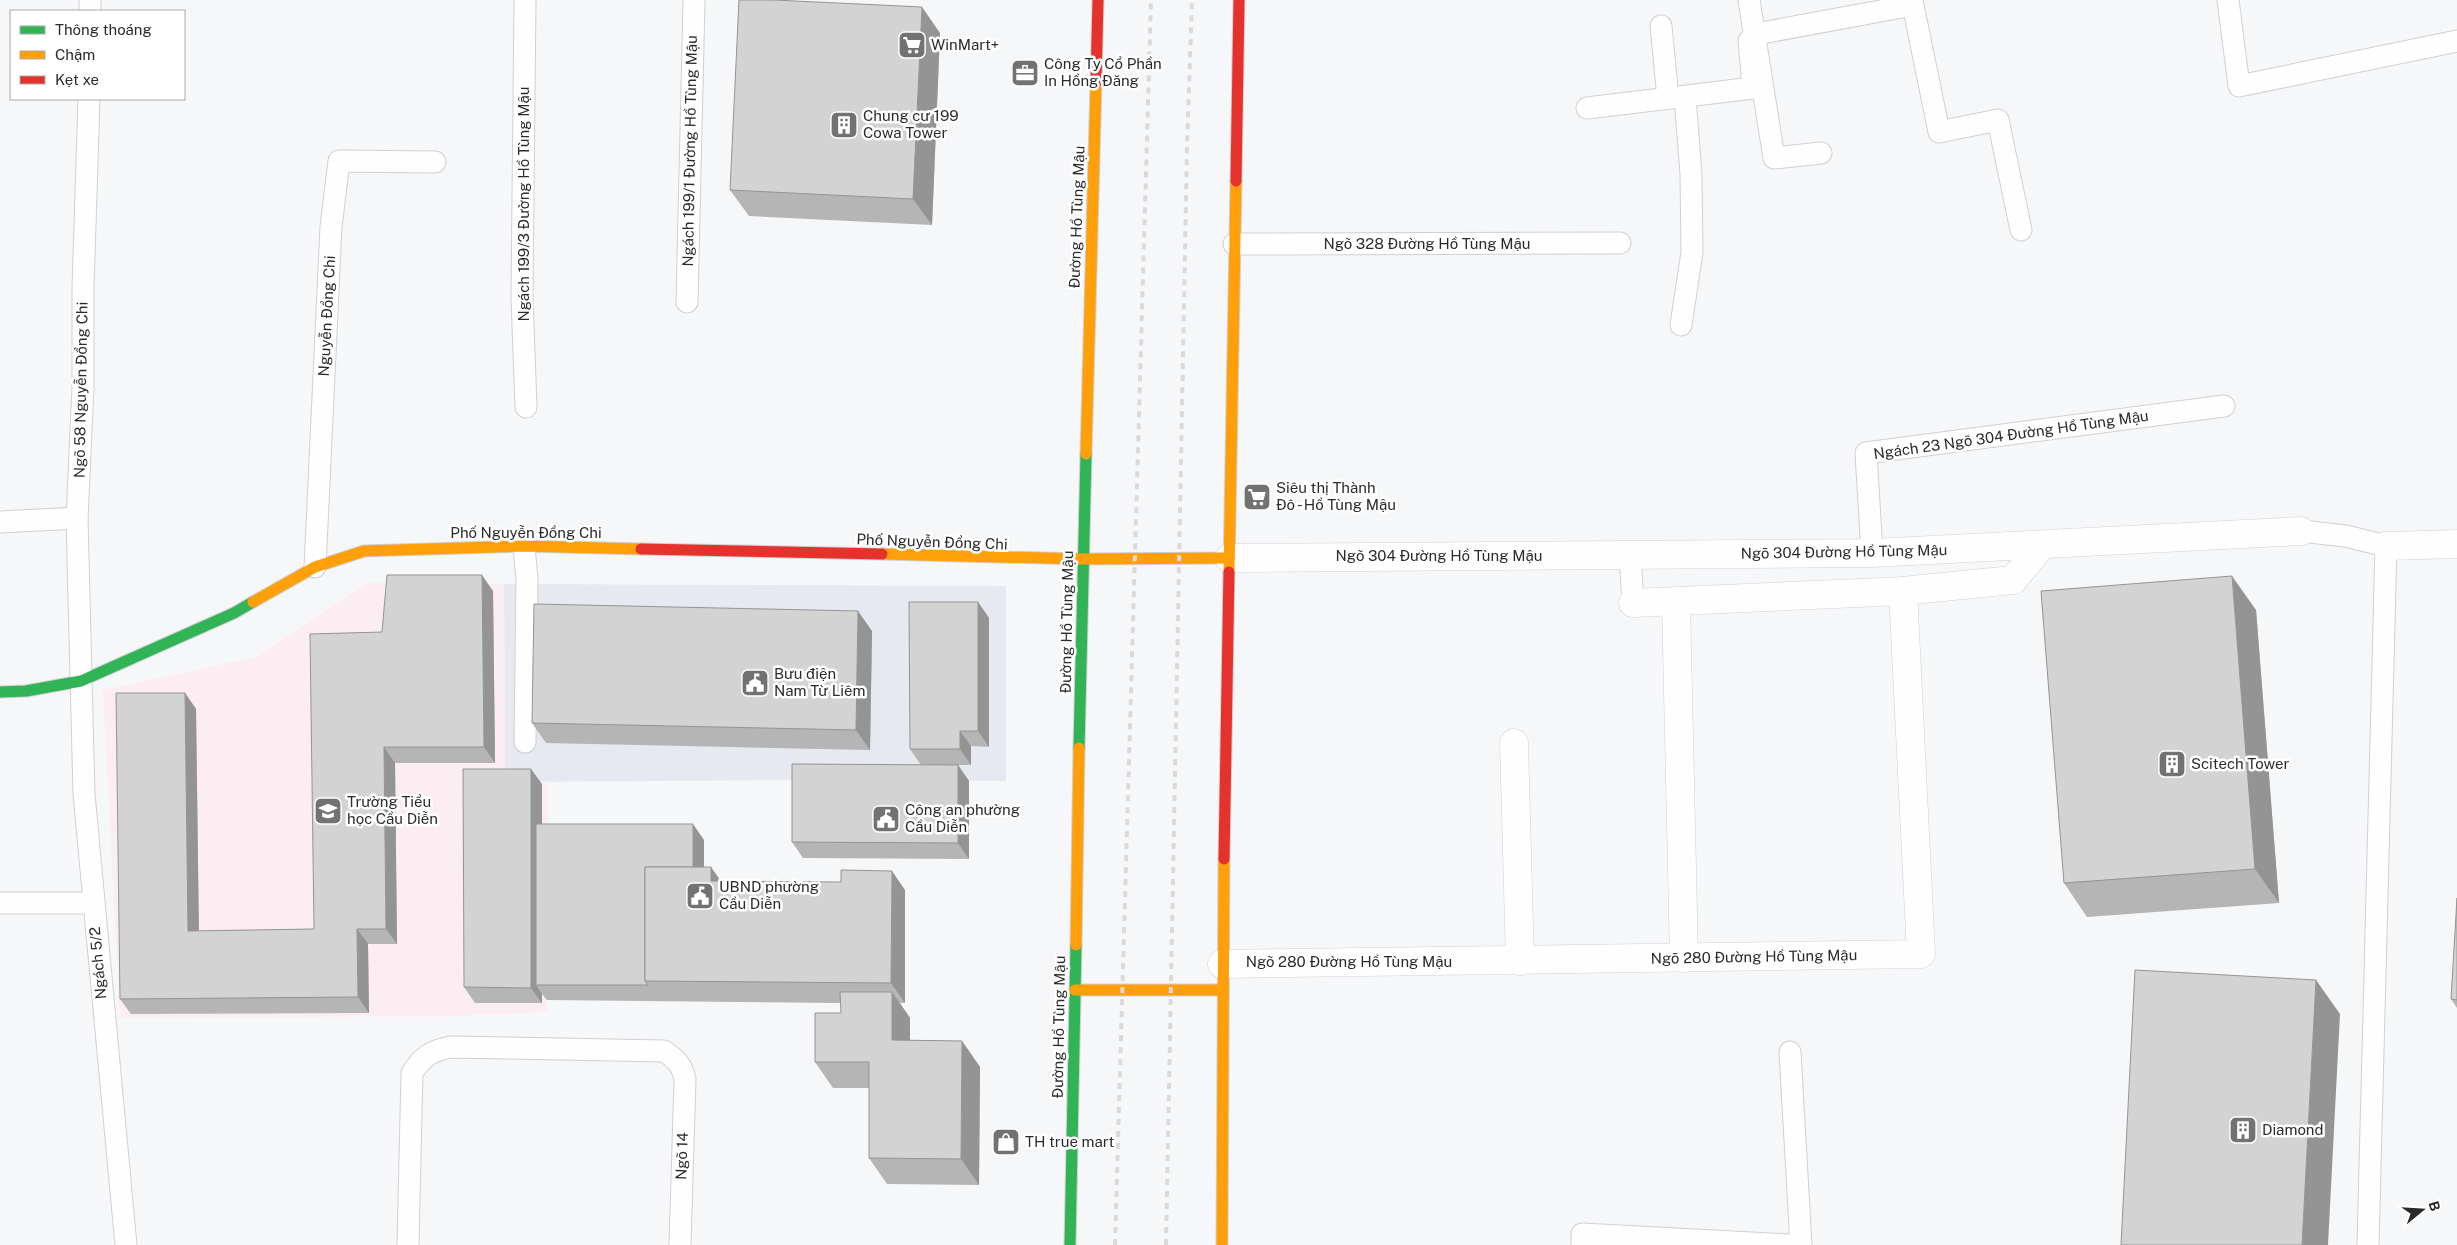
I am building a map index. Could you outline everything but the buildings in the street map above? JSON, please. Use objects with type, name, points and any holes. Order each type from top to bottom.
[{"type":"main road","name":"Đường Hồ Tùng Mậu","points":[[1070,1245],[1083,559],[1098,0]]},
{"type":"main road","points":[[1222,1245],[1223,977],[1239,0]]},
{"type":"main road","name":"Phố Nguyễn Đổng Chi","points":[[0,692],[26,691],[80,680],[234,614],[315,567],[364,551],[524,546],[1083,559],[1229,558]]},
{"type":"main road","points":[[1075,990],[1223,977]]},
{"type":"street","name":"Ngõ 304 Đường Hồ Tùng Mậu","points":[[1229,558],[1872,553],[2301,531]]},
{"type":"street","name":"Ngõ 304 Đường Hồ Tùng Mậu","points":[[2386,546],[2457,544]]},
{"type":"street","points":[[1632,603],[1903,591],[2014,580],[2042,545]]},
{"type":"street","name":"Ngõ 280 Đường Hồ Tùng Mậu","points":[[1223,977],[1520,961],[1921,954],[1903,591]]},
{"type":"street","points":[[1676,602],[1684,958]]},
{"type":"street","points":[[1514,743],[1520,961]]},
{"type":"lane","name":"Ngách 199/3 Đường Hồ Tùng Mậu","points":[[526,0],[522,298],[526,407]]},
{"type":"lane","name":"Ngách 199/1 Đường Hồ Tùng Mậu","points":[[687,302],[694,0]]},
{"type":"lane","points":[[1749,0],[1756,34],[1774,158],[1821,153]]},
{"type":"lane","points":[[2228,0],[2239,86],[2457,42]]},
{"type":"lane","points":[[1587,108],[1753,88],[1748,41],[1756,34],[1913,4],[1939,132],[1998,120],[2021,230]]},
{"type":"lane","points":[[1661,26],[1690,166],[1692,252],[1681,324]]},
{"type":"lane","name":"Ngõ 58 Nguyễn Đổng Chi","points":[[80,680],[77,518],[83,388],[83,288],[89,100]]},
{"type":"lane","name":"Nguyễn Đổng Chi","points":[[315,567],[331,227],[339,162],[435,162]]},
{"type":"lane","name":"Ngõ 328 Đường Hồ Tùng Mậu","points":[[1234,244],[1620,243]]},
{"type":"lane","name":"Ngách 23 Ngõ 304 Đường Hồ Tùng Mậu","points":[[1872,553],[1866,454],[2224,406]]},
{"type":"lane","points":[[0,522],[77,518]]},
{"type":"lane","name":"Ngõ 304 Đường Hồ Tùng Mậu","points":[[2301,531],[2346,536],[2386,546]]},
{"type":"lane","points":[[524,546],[527,580],[525,742]]},
{"type":"lane","points":[[2368,1245],[2386,546]]},
{"type":"lane","points":[[1630,555],[1632,603]]},
{"type":"lane","name":"Ngách 5/2","points":[[80,680],[84,794],[126,1245]]},
{"type":"lane","points":[[0,903],[93,903]]},
{"type":"lane","name":"Ngõ 14","points":[[408,1245],[412,1073],[420,1060],[433,1051],[450,1047],[664,1051],[682,1066],[685,1079],[680,1245]]},
{"type":"lane","points":[[1790,1052],[1801,1245]]},
{"type":"lane","points":[[1582,1245],[1582,1234],[1790,1245]]},
{"type":"shaded area","name":"Trường Tiểu học Cầu Diễn","points":[[368,582],[504,584],[505,782],[548,783],[547,1012],[454,1016],[120,1018],[103,690],[256,657]]},
{"type":"shaded area","name":"Bưu điện Nam Từ Liêm","points":[[504,584],[1006,586],[1006,781],[505,782]]},
{"type":"railway","points":[[1115,1245],[1151,0]]},
{"type":"railway","points":[[1166,1245],[1187,147],[1192,0]]},
{"type":"traffic: fast","points":[[1079,748],[1086,454]]},
{"type":"traffic: fast","points":[[0,692],[26,691],[81,681],[234,613],[253,602]]},
{"type":"traffic: fast","points":[[1070,1245],[1076,945]]},
{"type":"traffic: slow","points":[[1086,454],[1096,83]]},
{"type":"traffic: slow","points":[[1229,572],[1236,181]]},
{"type":"traffic: slow","points":[[253,602],[315,567],[364,551],[524,546],[641,549]]},
{"type":"traffic: slow","points":[[882,554],[1083,559]]},
{"type":"traffic: slow","points":[[1083,559],[1229,558]]},
{"type":"traffic: slow","points":[[1076,945],[1079,748]]},
{"type":"traffic: slow","points":[[1222,1245],[1224,859]]},
{"type":"traffic: slow","points":[[1075,990],[1223,990]]},
{"type":"traffic: jam","points":[[1096,83],[1098,0]]},
{"type":"traffic: jam","points":[[1236,181],[1239,0]]},
{"type":"traffic: jam","points":[[641,549],[882,554]]},
{"type":"traffic: jam","points":[[1224,859],[1229,572]]},
{"type":"place","name":"WinMart+","points":[[912,45]]},
{"type":"place","name":"Công Ty Cổ Phần In Hồng Đăng","points":[[1025,73]]},
{"type":"place","name":"Chung cư 199 Cowa Tower","points":[[844,125]]},
{"type":"place","name":"Siêu thị Thành Đô - Hồ Tùng Mậu","points":[[1257,497]]},
{"type":"place","name":"Bưu điện Nam Từ Liêm","points":[[755,683]]},
{"type":"place","name":"Scitech Tower","points":[[2172,764]]},
{"type":"place","name":"Trường Tiểu học Cầu Diễn","points":[[328,811]]},
{"type":"place","name":"Công an phường Cầu Diễn","points":[[886,819]]},
{"type":"place","name":"UBND phường Cầu Diễn","points":[[700,896]]},
{"type":"place","name":"Diamond","points":[[2243,1130]]},
{"type":"place","name":"TH true mart","points":[[1006,1142]]}]
